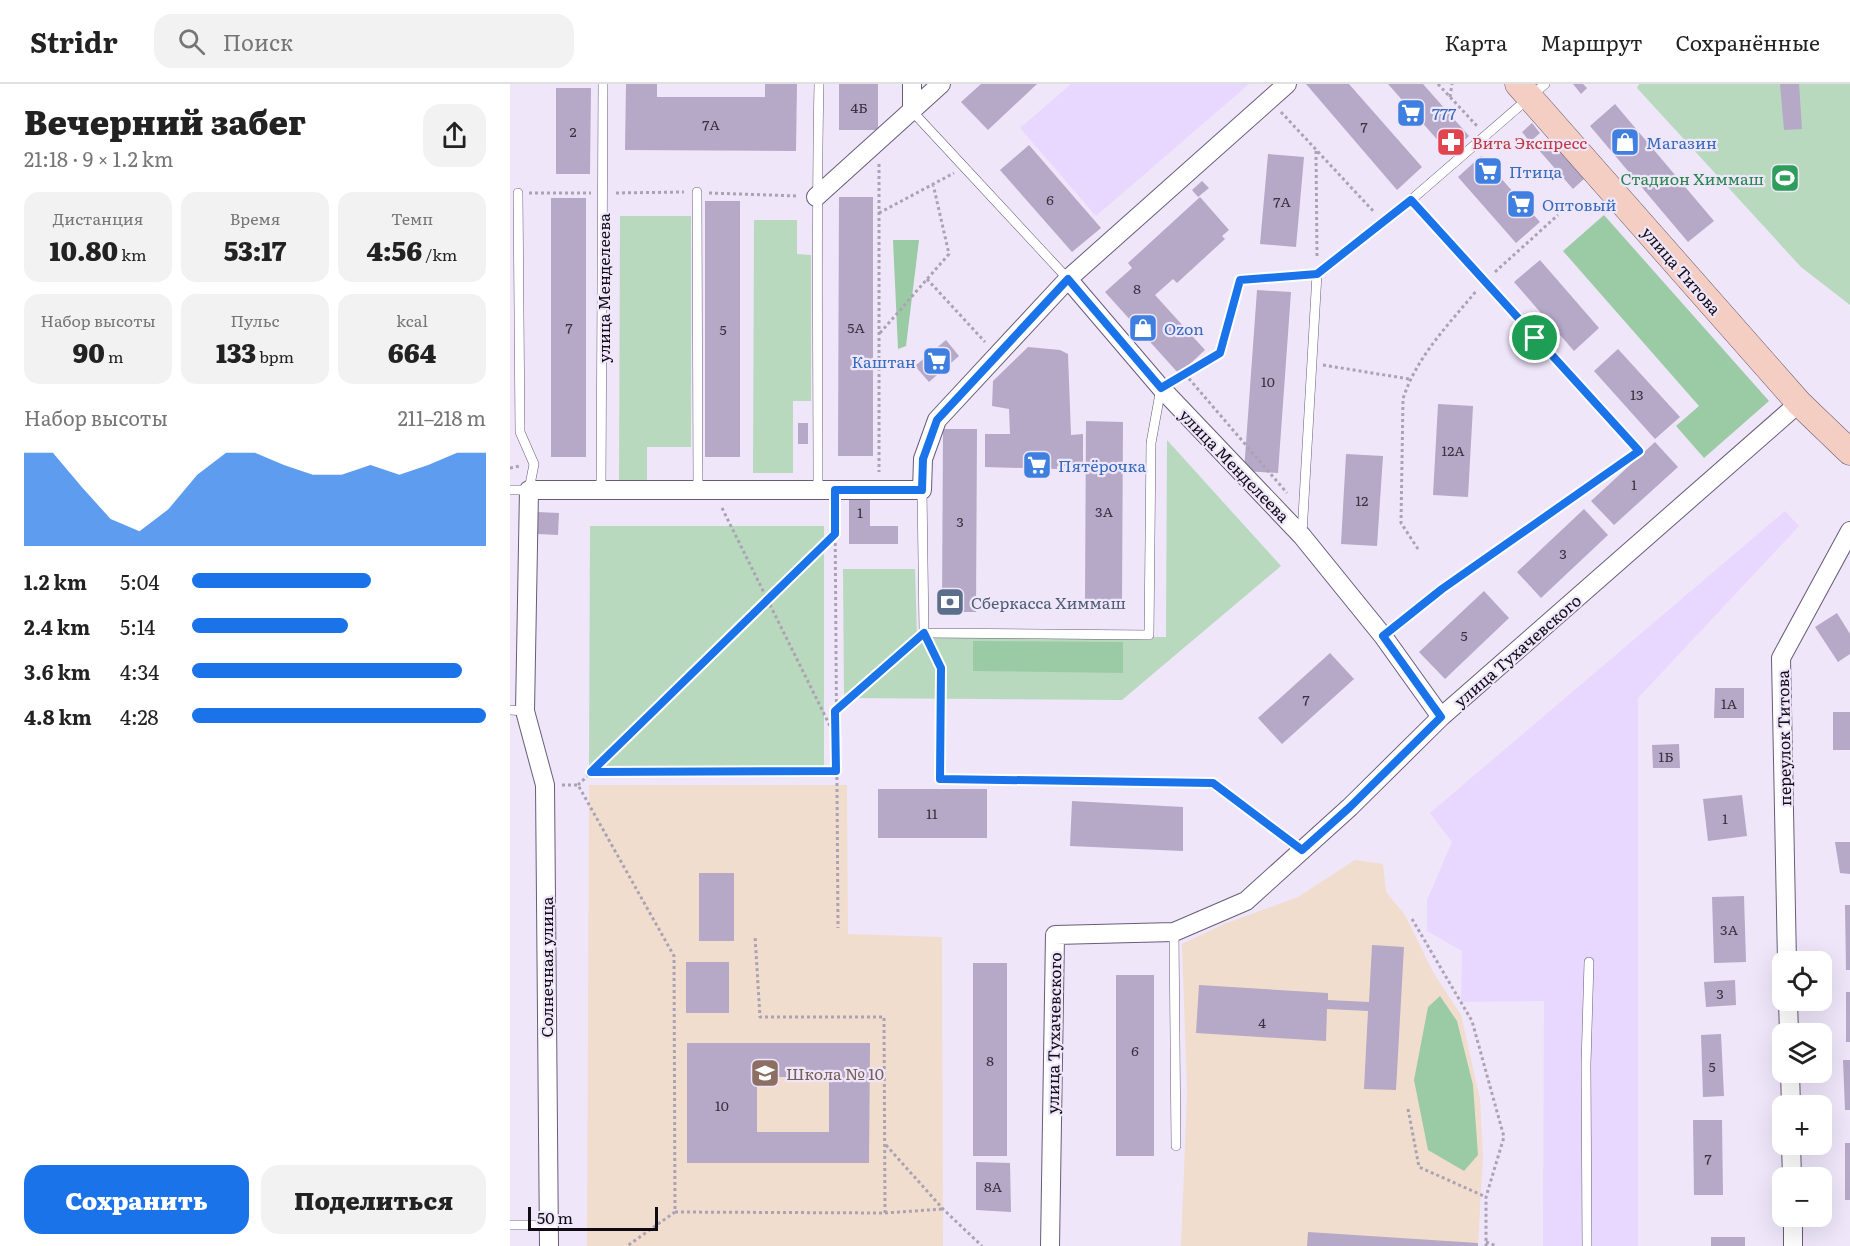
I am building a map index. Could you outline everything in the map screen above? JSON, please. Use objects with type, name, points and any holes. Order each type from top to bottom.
[{"type":"street","points":[[912,84],[912,111]]},
{"type":"street","points":[[816,197],[941,84]]},
{"type":"street","points":[[529,490],[922,490],[923,459],[937,420],[1068,279],[1287,84]]},
{"type":"street","name":"улица Титова","points":[[1530,88],[1799,403],[1850,452]]},
{"type":"street","name":"улица Менделеева","points":[[1068,279],[1161,388],[1302,536],[1383,636],[1441,717]]},
{"type":"street","name":"улица Тухачевского","points":[[1050,1246],[1055,935],[1174,932],[1246,902],[1350,807],[1441,717],[1799,403]]},
{"type":"street","name":"Солнечная улица","points":[[529,490],[518,711],[545,785],[549,1246]]},
{"type":"street","name":"переулок Титова","points":[[1788,951],[1781,658],[1850,531]]},
{"type":"street","points":[[1793,1227],[1793,1246]]},
{"type":"lane","name":"улица Менделеева","points":[[601,491],[604,281],[603,84]]},
{"type":"lane","points":[[819,84],[816,197],[826,490]]},
{"type":"lane","points":[[1302,536],[1317,274],[1411,200],[1530,88]]},
{"type":"lane","name":"улица Менделеева","points":[[912,111],[1068,279]]},
{"type":"lane","points":[[697,192],[705,490]]},
{"type":"lane","points":[[515,432],[518,193]]},
{"type":"lane","points":[[1383,636],[1442,589],[1639,451],[1411,200]]},
{"type":"lane","points":[[922,490],[924,633],[1149,635],[1151,443],[1161,388]]},
{"type":"lane","name":"Солнечная улица","points":[[515,432],[534,464],[529,490]]},
{"type":"lane","points":[[510,490],[529,490]]},
{"type":"lane","points":[[1174,932],[1176,1146]]},
{"type":"lane","points":[[1587,1246],[1586,1064],[1589,963]]},
{"type":"lane","points":[[510,1225],[548,1225]]},
{"type":"path","points":[[1438,84],[1477,126]]},
{"type":"path","points":[[1450,97],[1452,84]]},
{"type":"path","points":[[1269,99],[1384,223]]},
{"type":"path","points":[[879,141],[879,490]]},
{"type":"path","points":[[1161,388],[1220,353],[1240,280],[1317,274],[1316,151]]},
{"type":"path","points":[[879,213],[965,167]]},
{"type":"path","points":[[879,334],[949,254],[933,184]]},
{"type":"path","points":[[518,193],[602,193]]},
{"type":"path","points":[[1418,549],[1401,523],[1404,399],[1409,379],[1484,282],[1558,215]]},
{"type":"path","points":[[927,279],[997,356]]},
{"type":"path","points":[[1312,363],[1409,379]]},
{"type":"path","points":[[1185,374],[1304,512]]},
{"type":"path","points":[[705,490],[767,600],[835,738]]},
{"type":"path","points":[[826,490],[835,534],[838,928]]},
{"type":"path","points":[[545,785],[578,785],[835,534]]},
{"type":"path","points":[[835,711],[924,633],[941,668],[940,779],[1213,783],[1302,850]]},
{"type":"path","points":[[591,772],[836,771]]},
{"type":"path","points":[[578,785],[674,956],[675,1212]]},
{"type":"path","points":[[1412,919],[1472,1021],[1504,1137],[1486,1197],[1486,1244],[1497,1246]]},
{"type":"path","points":[[755,936],[760,1017],[884,1017],[885,1213]]},
{"type":"path","points":[[1408,1110],[1419,1167],[1486,1197]]},
{"type":"path","points":[[885,1143],[943,1209],[982,1246]]},
{"type":"path","points":[[627,1246],[675,1212],[885,1213],[943,1209]]},
{"type":"shaded area","points":[[1071,84],[1249,84],[1096,216],[1020,128]]},
{"type":"shaded area","points":[[1785,511],[1799,526],[1638,698],[1638,1246],[1543,1246],[1544,1001],[1461,1002],[1462,951],[1427,931],[1427,900],[1452,842],[1430,813]]},
{"type":"shaded area","name":"Школа № 10","points":[[589,785],[847,785],[848,934],[942,937],[943,1246],[587,1246]]},
{"type":"shaded area","points":[[1355,860],[1383,864],[1386,892],[1405,915],[1433,972],[1461,1015],[1480,1099],[1483,1156],[1478,1246],[1181,1246],[1187,1093],[1182,944],[1224,924],[1298,897]]},
{"type":"green space","name":"Стадион Химмаш","points":[[1639,84],[1850,84],[1850,305],[1801,267],[1637,88]]},
{"type":"green space","points":[[1604,215],[1769,401],[1704,458],[1676,426],[1699,406],[1563,251]]},
{"type":"green space","points":[[620,216],[691,216],[691,447],[647,447],[647,484],[619,484]]},
{"type":"green space","points":[[754,220],[797,220],[797,254],[811,255],[811,401],[793,401],[793,473],[753,473]]},
{"type":"green space","points":[[893,240],[919,240],[906,346],[898,349]]},
{"type":"green space","points":[[1167,440],[1281,566],[1122,700],[844,698],[843,569],[915,569],[917,636],[1166,637]]},
{"type":"green space","points":[[590,526],[824,526],[824,771],[589,772]]},
{"type":"green space","points":[[973,641],[1123,642],[1123,673],[973,671]]},
{"type":"green space","points":[[1440,996],[1457,1021],[1473,1085],[1478,1155],[1464,1171],[1428,1150],[1414,1080],[1428,1007]]},
{"type":"building","points":[[626,84],[657,84],[657,97],[765,97],[765,84],[797,84],[796,151],[625,150]]},
{"type":"building","points":[[839,84],[878,84],[878,130],[839,130]]},
{"type":"building","points":[[981,84],[1037,84],[988,130],[961,102]]},
{"type":"building","points":[[1306,84],[1349,84],[1422,167],[1397,190]]},
{"type":"building","points":[[1388,84],[1423,84],[1469,136],[1450,154]]},
{"type":"building","points":[[1573,84],[1583,84],[1587,88],[1581,94]]},
{"type":"building","points":[[1780,84],[1799,84],[1802,129],[1784,130]]},
{"type":"building","points":[[556,88],[591,88],[590,174],[556,174]]},
{"type":"building","points":[[1615,104],[1714,221],[1688,242],[1590,126]]},
{"type":"building","points":[[1532,123],[1540,133],[1530,142],[1522,132]]},
{"type":"building","points":[[1550,138],[1585,178],[1573,189],[1537,148]]},
{"type":"building","points":[[1029,145],[1101,228],[1072,252],[1000,170]]},
{"type":"building","points":[[1268,154],[1304,157],[1296,247],[1260,244]]},
{"type":"building","points":[[1481,156],[1540,222],[1516,243],[1458,177]]},
{"type":"building","points":[[1202,181],[1209,188],[1198,197],[1192,190]]},
{"type":"building","points":[[839,197],[873,197],[873,456],[838,456]]},
{"type":"building","points":[[1200,197],[1229,230],[1222,236],[1225,239],[1177,283],[1173,279],[1155,295],[1205,350],[1179,374],[1105,292],[1132,268],[1128,263]]},
{"type":"building","points":[[551,198],[586,198],[586,457],[551,457]]},
{"type":"building","points":[[705,201],[740,201],[740,457],[705,457]]},
{"type":"building","points":[[1540,260],[1599,328],[1574,351],[1514,282]]},
{"type":"building","points":[[1257,290],[1291,292],[1278,473],[1244,471]]},
{"type":"building","name":"Каштан","points":[[946,340],[959,356],[929,382],[915,366]]},
{"type":"building","points":[[1028,347],[1060,350],[1068,354],[1071,435],[1083,434],[1083,466],[1057,466],[1057,469],[985,467],[985,434],[1010,434],[1009,409],[992,406],[993,381]]},
{"type":"building","points":[[1618,349],[1680,417],[1655,439],[1594,371]]},
{"type":"building","points":[[1438,404],[1473,406],[1468,497],[1433,495]]},
{"type":"building","points":[[1086,421],[1123,422],[1122,601],[1085,600]]},
{"type":"building","points":[[798,423],[808,423],[808,444],[798,444]]},
{"type":"building","points":[[943,429],[977,429],[976,612],[942,612]]},
{"type":"building","points":[[1655,442],[1678,467],[1614,525],[1591,501]]},
{"type":"building","points":[[1346,454],[1383,456],[1377,546],[1341,544]]},
{"type":"building","points":[[849,498],[870,498],[870,526],[898,526],[898,544],[849,544]]},
{"type":"building","points":[[1584,509],[1608,535],[1541,598],[1517,572]]},
{"type":"building","points":[[537,512],[559,513],[558,535],[537,534]]},
{"type":"building","points":[[1484,591],[1509,618],[1445,679],[1419,652]]},
{"type":"building","points":[[1837,613],[1850,634],[1850,654],[1838,662],[1815,627]]},
{"type":"building","points":[[1330,653],[1354,679],[1282,744],[1258,718]]},
{"type":"building","points":[[1715,688],[1744,688],[1744,718],[1714,718]]},
{"type":"building","points":[[1833,712],[1850,712],[1850,750],[1833,750]]},
{"type":"building","points":[[1679,744],[1680,768],[1653,768],[1652,745]]},
{"type":"building","points":[[878,789],[987,789],[987,838],[878,838]]},
{"type":"building","points":[[1742,795],[1747,836],[1708,841],[1703,799]]},
{"type":"building","points":[[1072,801],[1183,807],[1183,851],[1070,846]]},
{"type":"building","points":[[1835,842],[1850,842],[1850,874],[1840,873]]},
{"type":"building","points":[[699,873],[734,873],[734,941],[699,941]]},
{"type":"building","points":[[1744,896],[1746,962],[1714,963],[1712,897]]},
{"type":"building","points":[[1845,905],[1850,905],[1850,970],[1846,970]]},
{"type":"building","points":[[1372,945],[1404,947],[1396,1090],[1364,1089],[1368,1011],[1327,1009],[1326,1041],[1196,1033],[1199,985],[1328,993],[1328,1000],[1369,1002]]},
{"type":"building","points":[[686,962],[729,962],[729,1013],[686,1013]]},
{"type":"building","points":[[973,963],[1007,963],[1007,1156],[973,1156]]},
{"type":"building","points":[[1116,975],[1154,975],[1154,1156],[1116,1156]]},
{"type":"building","points":[[1735,980],[1736,1005],[1706,1007],[1704,982]]},
{"type":"building","points":[[1846,992],[1850,992],[1850,1042],[1846,1042]]},
{"type":"building","points":[[1721,1034],[1724,1096],[1703,1097],[1701,1035]]},
{"type":"building","points":[[687,1043],[870,1043],[869,1163],[687,1163]],"holes":[[[757,1077],[829,1077],[829,1132],[757,1132]]]},
{"type":"building","points":[[1843,1060],[1850,1060],[1850,1110],[1845,1110]]},
{"type":"building","points":[[1693,1120],[1722,1120],[1723,1195],[1694,1195]]},
{"type":"building","points":[[1845,1143],[1850,1143],[1850,1200],[1845,1200]]},
{"type":"building","points":[[976,1162],[1010,1163],[1011,1212],[976,1210]]},
{"type":"building","points":[[1308,1232],[1478,1243],[1478,1246],[1307,1246]]},
{"type":"building","points":[[1711,1237],[1745,1237],[1745,1246],[1711,1246]]},
{"type":"place","name":"777","points":[[1411,113]]},
{"type":"place","name":"Вита Экспресс","points":[[1451,142]]},
{"type":"place","name":"Магазин","points":[[1625,142]]},
{"type":"place","name":"Птица","points":[[1488,171]]},
{"type":"place","name":"Стадион Химмаш","points":[[1785,178]]},
{"type":"place","name":"Оптовый","points":[[1521,204]]},
{"type":"place","name":"Ozon","points":[[1143,328]]},
{"type":"place","name":"Каштан","points":[[937,361]]},
{"type":"place","name":"Пятёрочка","points":[[1037,465]]},
{"type":"place","name":"Сберкасса Химмаш","points":[[950,602]]},
{"type":"place","name":"Школа № 10","points":[[765,1073]]},
{"type":"route","points":[[1411,200],[1535,338],[1639,451],[1442,589],[1383,636],[1441,717],[1350,807],[1302,850],[1213,783],[940,779],[941,668],[924,633],[835,711],[836,771],[591,772],[835,534],[835,490],[922,490],[923,459],[937,420],[1068,279],[1161,388],[1220,353],[1240,280],[1317,274],[1411,200]]}]
